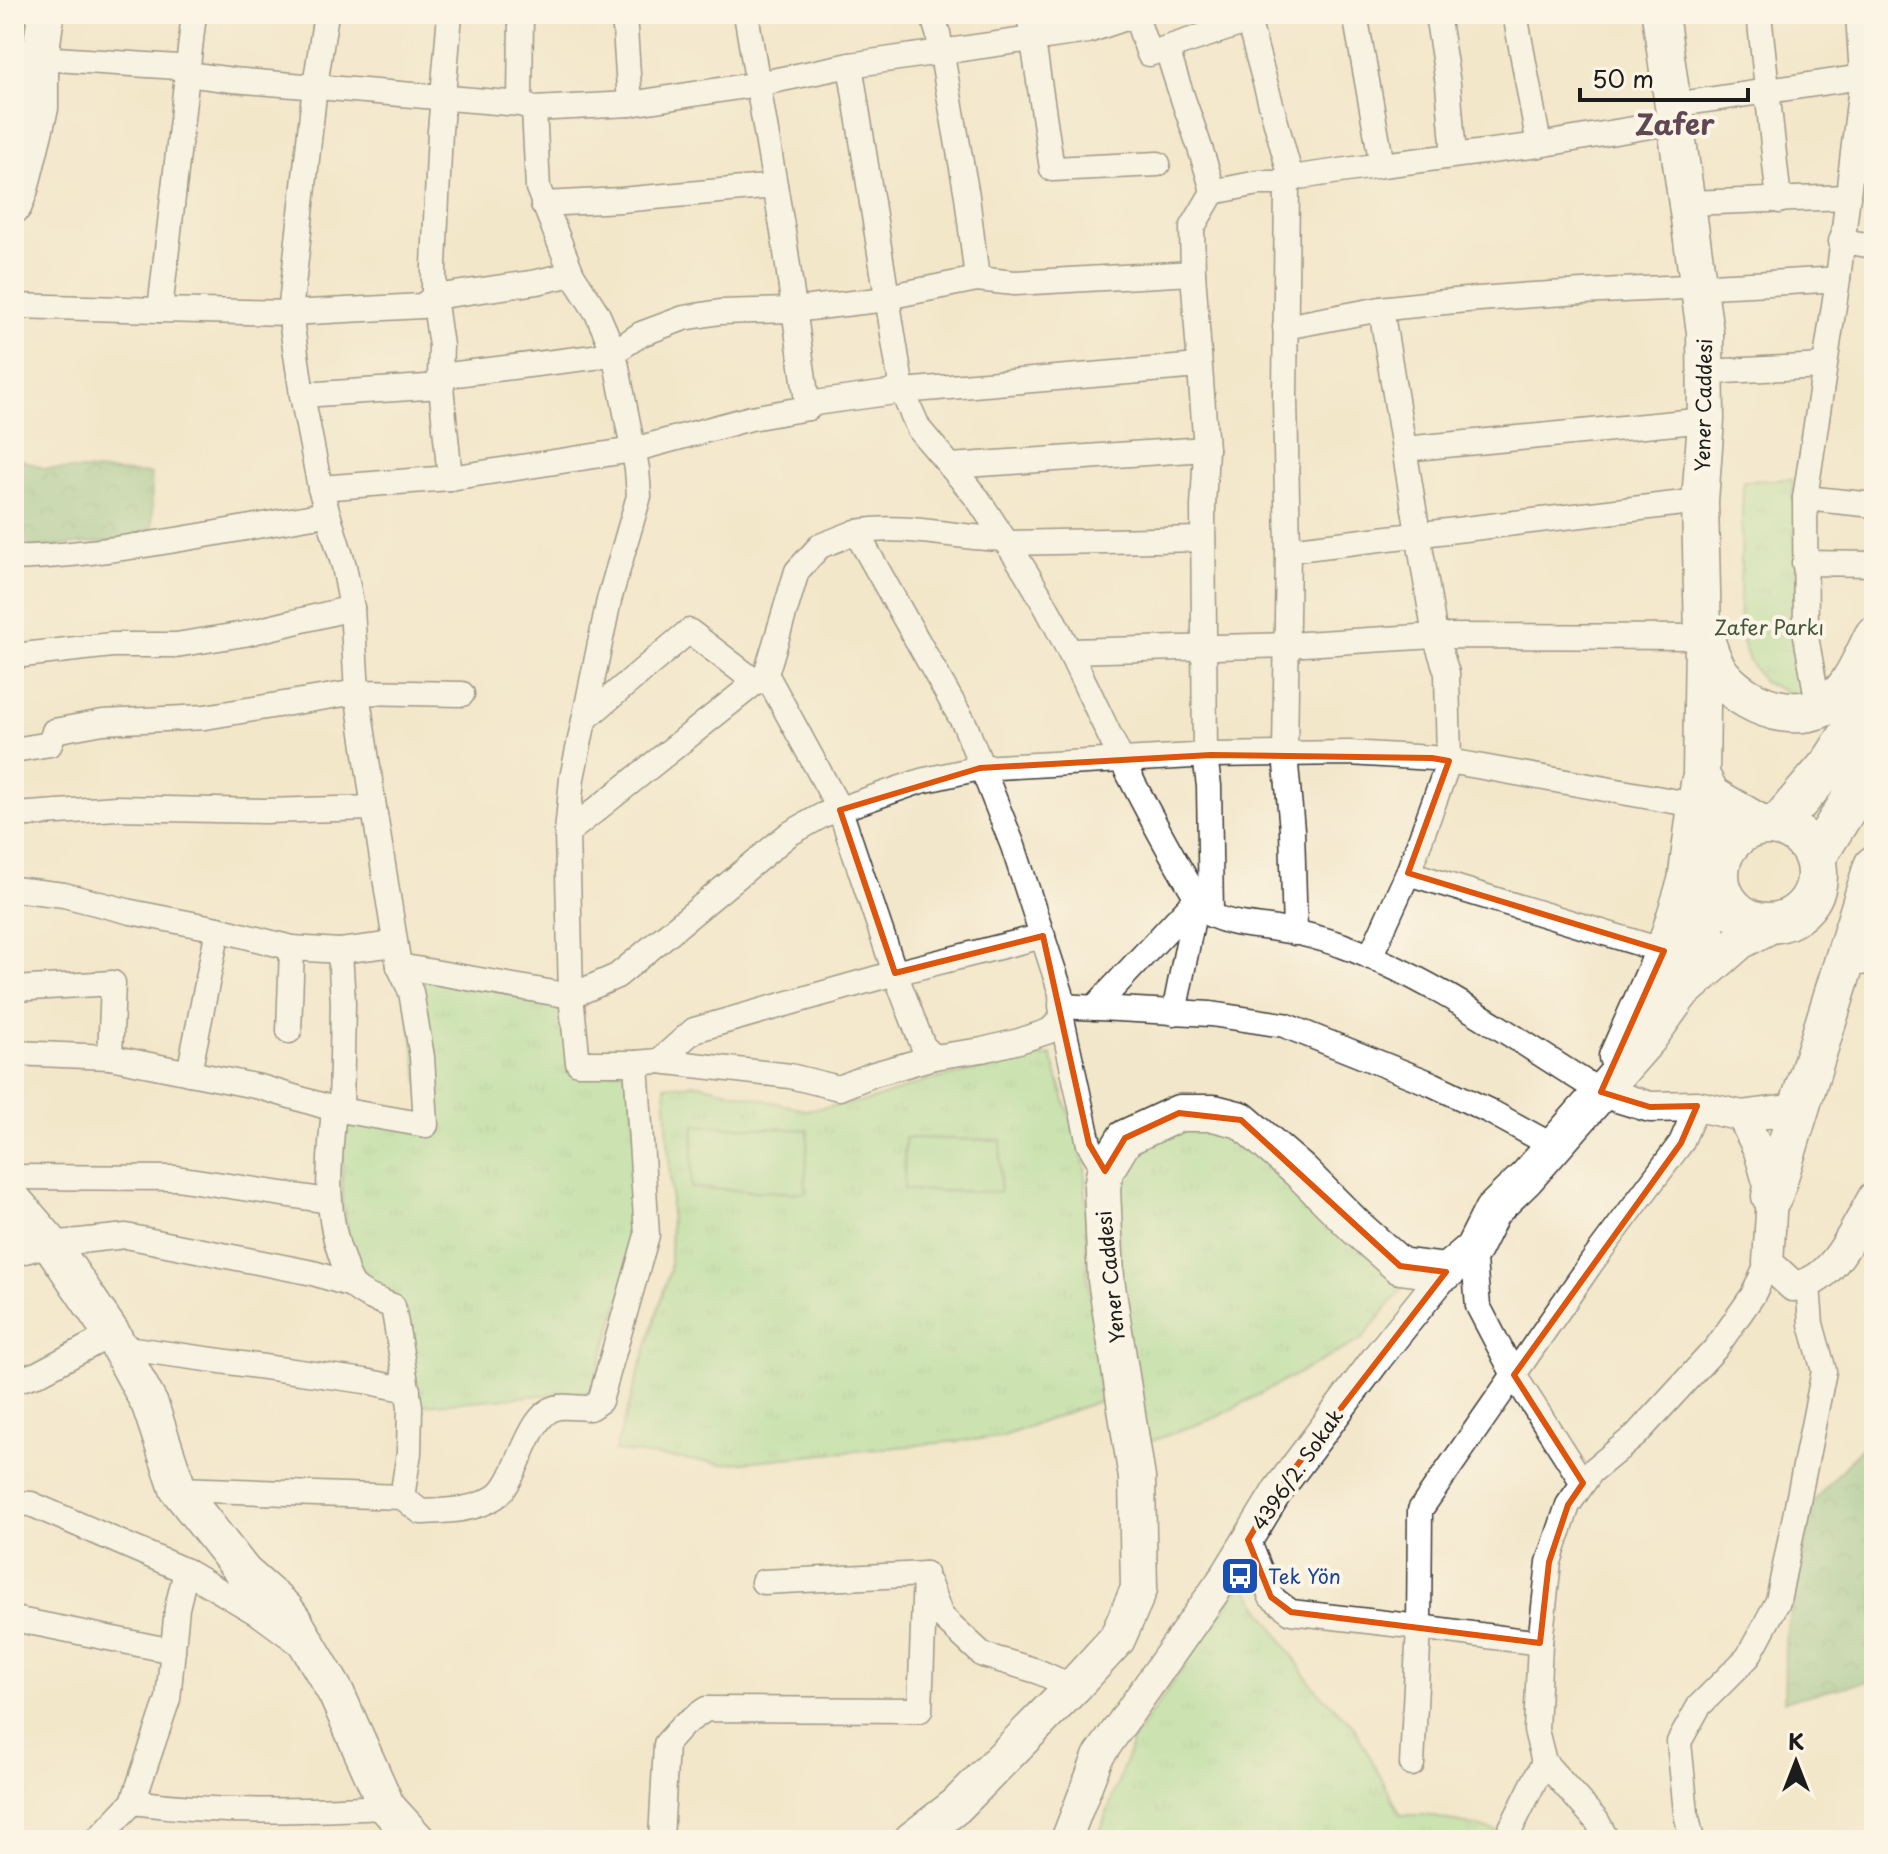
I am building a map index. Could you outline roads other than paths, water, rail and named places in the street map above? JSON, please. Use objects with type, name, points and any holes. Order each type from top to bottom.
[{"type":"main road","points":[[16,194],[40,108],[27,58],[46,14]]},
{"type":"main road","name":"Yener Caddesi","points":[[1660,14],[1705,332],[1706,420],[1700,501],[1703,792],[1719,870],[1705,933],[1680,994]]},
{"type":"main road","points":[[1703,637],[1718,673],[1733,690],[1755,704],[1785,713],[1819,710],[1847,688],[1874,637]]},
{"type":"main road","points":[[1601,1092],[1664,951],[1686,881],[1703,792],[1770,825],[1800,837],[1815,858],[1817,883],[1806,906],[1784,921],[1772,924],[1746,919],[1735,912],[1727,902],[1719,870],[1723,853],[1740,834],[1770,825],[1831,763],[1874,697]]},
{"type":"main road","points":[[1815,858],[1874,764]]},
{"type":"main road","points":[[1772,1196],[1799,1109],[1858,963],[1874,866]]},
{"type":"main road","name":"Yener Caddesi","points":[[919,1838],[956,1806],[1117,1639],[1139,1589],[1137,1478],[1106,1280],[1102,1188],[1105,1171],[1125,1138],[1179,1113],[1214,1113],[1241,1120],[1400,1266],[1460,1261],[1492,1211],[1526,1178],[1648,1039],[1680,994],[1740,941],[1772,924]]},
{"type":"main road","points":[[14,1201],[51,1244],[115,1340],[150,1405],[178,1489],[244,1573],[285,1609],[336,1693],[387,1807],[417,1840]]},
{"type":"street","points":[[160,310],[194,14]]},
{"type":"street","points":[[14,1053],[110,1057],[260,1087],[338,1110],[426,1125],[422,1057],[411,992],[397,955],[357,692],[352,608],[341,552],[326,514],[320,488],[290,313],[326,14]]},
{"type":"street","points":[[450,14],[442,95],[434,297],[441,346],[450,478]]},
{"type":"street","points":[[521,14],[527,106],[538,188],[572,274],[597,313],[614,352],[639,496],[609,600],[572,778],[567,833],[571,996],[578,1063],[647,1062],[790,1076],[839,1088],[874,1074],[934,1057],[958,1055],[1049,1031],[1062,1012],[1094,1008],[1211,1014],[1284,1025],[1432,1084],[1553,1146]]},
{"type":"street","points":[[624,14],[630,104]]},
{"type":"street","points":[[746,14],[808,408]]},
{"type":"street","points":[[932,14],[967,196],[977,279]]},
{"type":"street","points":[[1355,14],[1382,165]]},
{"type":"street","points":[[1437,14],[1448,84],[1454,155]]},
{"type":"street","points":[[1515,14],[1539,145]]},
{"type":"street","points":[[1759,14],[1779,201]]},
{"type":"street","points":[[1819,710],[1806,636],[1805,498],[1841,241],[1868,77],[1858,14]]},
{"type":"street","points":[[27,58],[178,67],[187,74],[233,80],[442,95],[527,106],[630,104],[941,52],[1032,26],[1088,31],[1135,15],[1149,54],[1253,17]]},
{"type":"street","points":[[1253,17],[1250,27],[1289,180],[1285,327],[1288,550],[1285,754],[1292,830],[1295,933]]},
{"type":"street","points":[[1032,26],[1052,169],[1158,164]]},
{"type":"street","points":[[1167,48],[1213,192],[1192,228],[1206,449],[1203,539],[1205,756],[1209,786],[1204,906],[1174,1013]]},
{"type":"street","points":[[850,65],[902,391],[919,429],[978,499],[1006,541],[1070,651],[1122,760],[1204,906],[1222,921],[1295,933],[1341,945],[1370,957],[1459,1002],[1601,1092],[1650,1107],[1697,1106],[1742,1116],[1799,1109]]},
{"type":"street","points":[[1213,192],[1382,165],[1539,145],[1768,92],[1868,77]]},
{"type":"street","points":[[543,204],[775,186]]},
{"type":"street","points":[[1688,203],[1848,197]]},
{"type":"street","points":[[1841,241],[1874,246]]},
{"type":"street","points":[[302,395],[441,381],[594,357],[614,352],[641,334],[684,318],[720,312],[793,310],[887,299],[977,279],[1015,283],[1193,273]]},
{"type":"street","points":[[14,306],[290,313],[422,306],[434,297],[572,274]]},
{"type":"street","points":[[1285,327],[1381,309],[1578,292],[1838,279]]},
{"type":"street","points":[[1370,957],[1408,873],[1449,761],[1447,673],[1435,636],[1381,309]]},
{"type":"street","points":[[320,488],[450,478],[633,450],[751,418],[808,408],[815,403],[902,391],[1199,366]]},
{"type":"street","points":[[1705,372],[1824,366]]},
{"type":"street","points":[[1404,449],[1706,420]]},
{"type":"street","points":[[950,466],[1206,449]]},
{"type":"street","points":[[1805,498],[1874,505]]},
{"type":"street","points":[[1288,550],[1700,501]]},
{"type":"street","points":[[14,558],[57,556],[326,514]]},
{"type":"street","points":[[567,833],[762,678],[797,571],[820,546],[856,532],[892,528],[1006,541],[1203,539]]},
{"type":"street","points":[[856,532],[965,725],[1013,846],[1061,993],[1062,1012],[1089,1144],[1105,1171]]},
{"type":"street","points":[[1804,563],[1874,564]]},
{"type":"street","points":[[14,656],[112,645],[176,645],[244,634],[352,608]]},
{"type":"street","points":[[585,719],[689,631],[762,678],[840,810],[895,973],[923,1046],[934,1057]]},
{"type":"street","points":[[1070,651],[1287,645],[1435,636],[1703,637]]},
{"type":"street","points":[[14,750],[50,744],[54,731],[103,722],[205,717],[357,692],[462,694]]},
{"type":"street","points":[[14,889],[64,895],[292,948],[397,955],[571,996],[617,976],[789,834],[823,815],[921,781],[980,768],[1205,756],[1349,753],[1449,761],[1703,792]]},
{"type":"street","points":[[14,807],[264,811],[374,808]]},
{"type":"street","points":[[1408,873],[1664,951]]},
{"type":"street","points":[[1094,1008],[1204,906]]},
{"type":"street","points":[[189,1073],[218,929]]},
{"type":"street","points":[[647,1062],[694,1030],[895,973],[1043,936]]},
{"type":"street","points":[[289,1031],[292,948]]},
{"type":"street","points":[[340,951],[343,1003],[338,1110],[329,1161],[329,1201],[332,1231],[352,1285]]},
{"type":"street","points":[[14,989],[113,983],[110,1057]]},
{"type":"street","points":[[178,1489],[402,1497],[421,1512],[457,1510],[496,1497],[510,1479],[530,1434],[547,1413],[557,1407],[590,1408],[600,1401],[647,1235],[647,1062]]},
{"type":"street","points":[[1412,1764],[1419,1627],[1420,1510],[1592,1262],[1681,1143],[1697,1106]]},
{"type":"street","points":[[1607,1840],[1597,1821],[1544,1762],[1536,1730],[1540,1643],[1549,1562],[1568,1505],[1591,1472],[1636,1435],[1716,1348],[1753,1295],[1768,1263],[1772,1196],[1759,1151],[1742,1116]]},
{"type":"street","points":[[14,1177],[176,1178],[329,1201]]},
{"type":"street","points":[[1768,1263],[1793,1286],[1808,1285],[1829,1271],[1874,1196]]},
{"type":"street","points":[[14,1254],[51,1244],[126,1236],[313,1273],[352,1285],[369,1297],[393,1306],[408,1390],[409,1453],[402,1497]]},
{"type":"street","points":[[1460,1261],[1478,1306],[1514,1375],[1583,1483]]},
{"type":"street","name":"4396/2. Sokak","points":[[1066,1840],[1098,1757],[1226,1575],[1278,1490],[1377,1358],[1460,1261]]},
{"type":"street","points":[[1692,1840],[1679,1742],[1699,1706],[1748,1657],[1778,1601],[1824,1371],[1811,1324],[1808,1285]]},
{"type":"street","points":[[14,1381],[115,1340],[408,1390]]},
{"type":"street","points":[[14,1503],[31,1504],[186,1571],[262,1616],[315,1655]]},
{"type":"street","points":[[1248,1540],[1271,1597],[1291,1612],[1540,1643]]},
{"type":"street","points":[[97,1840],[133,1802],[168,1699],[177,1608],[186,1571]]},
{"type":"street","points":[[925,1574],[941,1616],[983,1655],[1037,1671],[1073,1687]]},
{"type":"street","points":[[763,1582],[925,1574]]},
{"type":"street","points":[[661,1840],[666,1744],[683,1725],[706,1709],[920,1710],[925,1574]]},
{"type":"street","points":[[14,1619],[173,1651]]},
{"type":"street","points":[[1505,1840],[1544,1762]]},
{"type":"street","points":[[133,1802],[180,1809],[248,1813],[387,1807]]},
{"type":"street","points":[[1519,1840],[1520,1813]]},
{"type":"place","name":"Tek Yön","points":[[1240,1576]]},
{"type":"district","name":"Zafer","points":[[1675,123]]},
{"type":"park label","name":"Zafer Parkı","points":[[1769,627]]}]
